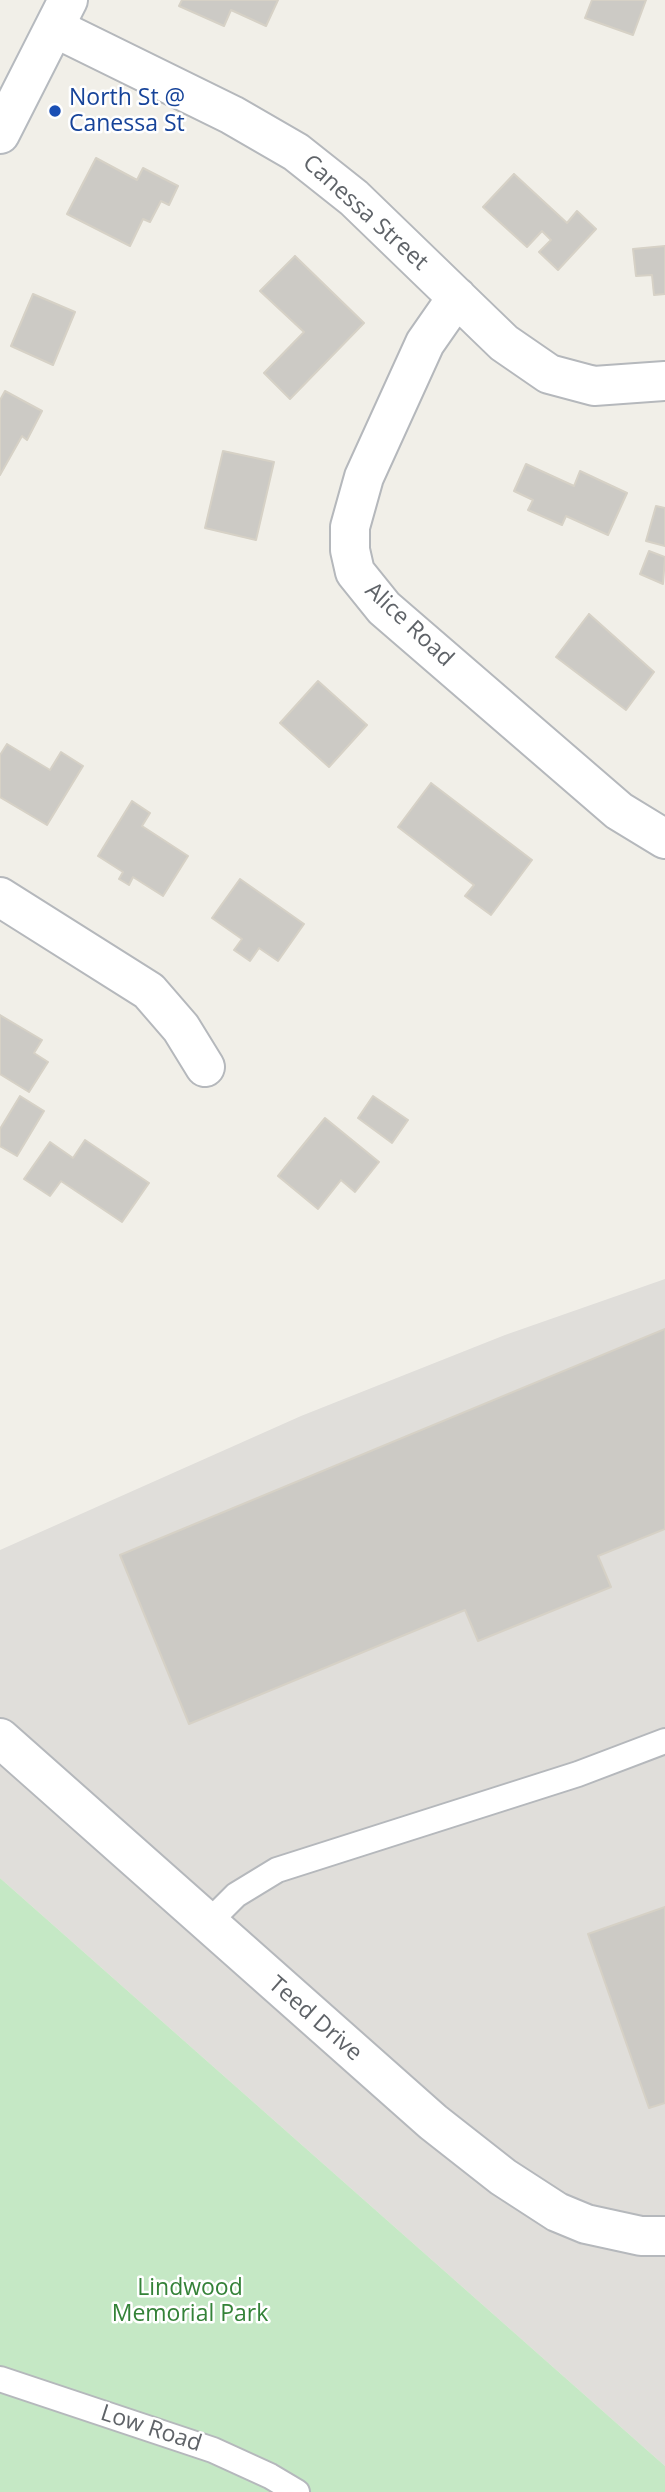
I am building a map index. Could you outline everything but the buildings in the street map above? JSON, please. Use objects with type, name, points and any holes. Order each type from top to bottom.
[{"type":"street","points":[[0,134],[61,14]]},
{"type":"street","name":"Canessa Street","points":[[61,14],[296,152],[354,198],[504,343],[549,374],[594,386],[665,381]]},
{"type":"street","name":"Alice Road","points":[[457,297],[425,343],[364,477],[350,527],[350,550],[355,572],[384,608],[619,811],[665,839]]},
{"type":"street","points":[[0,897],[149,991],[181,1028],[205,1067]]},
{"type":"street","name":"Teed Drive","points":[[0,1738],[433,2122],[530,2196],[586,2224],[641,2236],[665,2236]]},
{"type":"lane","points":[[208,1924],[236,1895],[277,1870],[578,1774],[665,1741]]},
{"type":"lane","name":"Low Road","points":[[0,2379],[213,2450],[298,2492]]},
{"type":"shaded area","points":[[665,1279],[665,2466],[0,1878],[0,1550],[301,1416],[505,1335]]},
{"type":"green space","name":"Lindwood Memorial Park","points":[[0,1878],[665,2466],[665,2492],[0,2492]]},
{"type":"place","name":"North St @ Canessa St","points":[[55,111]]}]
